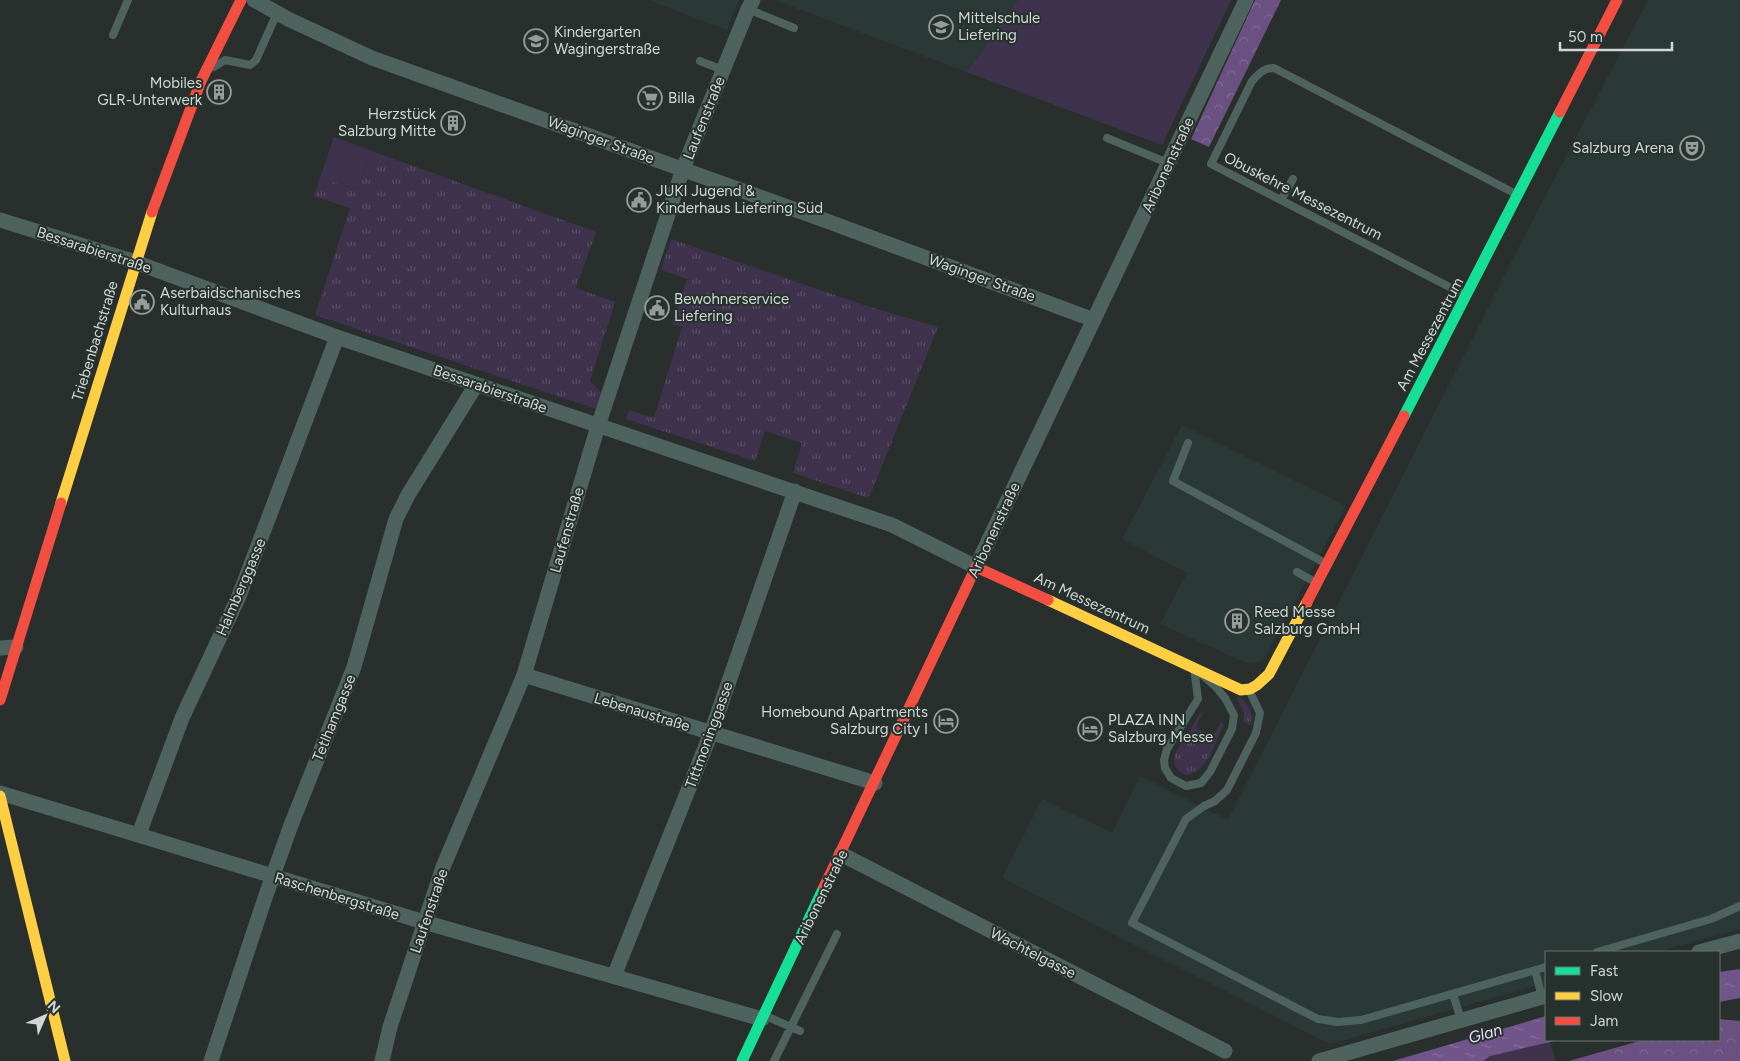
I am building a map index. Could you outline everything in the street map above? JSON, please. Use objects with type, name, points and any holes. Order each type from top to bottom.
[{"type":"street","name":"Triebenbachstraße","points":[[0,700],[157,196],[204,74],[241,0]]},
{"type":"street","name":"Waginger Straße","points":[[254,0],[277,13],[372,58],[683,169],[1094,320]]},
{"type":"street","name":"Aribonenstraße","points":[[742,1061],[1246,0]]},
{"type":"street","name":"Am Messezentrum","points":[[976,567],[1242,690],[1249,690],[1264,680],[1269,674],[1467,296],[1617,0]]},
{"type":"street","name":"Laufenstraße","points":[[382,1061],[390,1027],[443,867],[524,675],[598,426],[683,169],[750,4]]},
{"type":"street","name":"Bessarabierstraße","points":[[0,220],[135,262],[337,337],[892,525],[976,567]]},
{"type":"street","name":"Halmberggasse","points":[[139,834],[182,718],[239,596],[337,337]]},
{"type":"street","name":"Tetlhamgasse","points":[[211,1061],[272,877],[354,667],[396,519],[408,495],[476,385]]},
{"type":"street","name":"Tittmoninggasse","points":[[614,976],[711,733],[795,491]]},
{"type":"street","points":[[0,648],[16,647]]},
{"type":"street","name":"Am Messezentrum","points":[[1194,668],[1217,668],[1251,682],[1264,680]]},
{"type":"street","name":"Lebenaustraße","points":[[524,675],[875,783]]},
{"type":"street","name":"Raschenbergstraße","points":[[0,792],[272,877],[424,922],[763,1017]]},
{"type":"street","points":[[0,796],[65,1061]]},
{"type":"street","name":"Wachtelgasse","points":[[841,854],[1225,1051]]},
{"type":"street","points":[[1702,951],[1740,940]]},
{"type":"street","points":[[1319,1061],[1544,997]]},
{"type":"lane","points":[[113,35],[128,0]]},
{"type":"lane","points":[[750,4],[794,28]]},
{"type":"lane","points":[[204,74],[225,60],[250,65],[256,60],[277,13]]},
{"type":"lane","points":[[700,62],[723,70]]},
{"type":"lane","name":"Obuskehre Messezentrum","points":[[1467,296],[1211,164],[1252,81],[1260,72],[1267,68],[1279,70],[1518,196]]},
{"type":"lane","points":[[1107,138],[1168,163]]},
{"type":"lane","points":[[1281,200],[1293,179]]},
{"type":"lane","points":[[1188,443],[1172,481],[1327,564]]},
{"type":"lane","points":[[1297,572],[1317,583]]},
{"type":"lane","points":[[1194,668],[1215,686],[1225,698],[1234,715],[1232,729],[1210,772],[1201,783],[1186,786],[1171,778],[1165,768],[1164,760],[1167,749],[1198,699],[1194,668]]},
{"type":"lane","points":[[1249,690],[1260,713],[1256,733],[1227,790],[1186,819],[1132,923],[1318,1019],[1338,1022],[1361,1020],[1545,967]]},
{"type":"lane","points":[[1600,951],[1711,919],[1740,906]]},
{"type":"lane","points":[[774,1061],[837,934]]},
{"type":"lane","points":[[1535,970],[1544,997]]},
{"type":"lane","points":[[1453,994],[1461,1020]]},
{"type":"lane","points":[[763,1017],[800,1032]]},
{"type":"shaded area","points":[[648,0],[739,0],[727,30]]},
{"type":"shaded area","points":[[774,0],[1231,0],[1162,145]]},
{"type":"shaded area","points":[[1648,0],[1740,0],[1740,929],[1661,951],[1545,951],[1545,983],[1330,1044],[1002,878],[1042,799],[1112,833],[1140,776],[1228,820],[1528,229]]},
{"type":"shaded area","points":[[1182,425],[1346,506],[1265,658],[1256,663],[1244,662],[1160,624],[1187,573],[1122,539]]},
{"type":"green space","points":[[1018,0],[1231,0],[1162,145],[967,72]]},
{"type":"green space","points":[[1255,0],[1281,0],[1209,147],[1191,139]]},
{"type":"green space","points":[[334,137],[372,151],[358,190],[320,177]]},
{"type":"green space","points":[[372,151],[596,232],[576,288],[615,302],[590,381],[601,392],[596,409],[315,315],[350,208],[314,196],[320,177],[358,190]]},
{"type":"green space","points":[[671,239],[864,305],[938,327],[869,498],[793,473],[802,443],[765,431],[755,461],[626,419],[629,410],[654,418],[682,327],[672,324],[687,279],[661,270]]},
{"type":"green space","points":[[1240,697],[1250,709],[1252,717],[1250,725],[1243,722],[1244,714],[1237,698]]},
{"type":"green space","points":[[1201,712],[1203,713],[1196,727],[1212,737],[1221,722],[1224,724],[1206,762],[1194,773],[1186,775],[1176,767],[1174,761],[1175,754]]},
{"type":"green space","points":[[1720,1019],[1740,1021],[1740,1061],[1569,1061],[1639,1041],[1720,1041]]},
{"type":"green space","points":[[1550,1042],[1556,1061],[1470,1061],[1476,1059]]},
{"type":"water","points":[[1740,969],[1740,998],[1720,1002],[1720,972]]},
{"type":"water","points":[[1545,1016],[1545,1041],[1555,1041],[1490,1056],[1483,1061],[1393,1061]]},
{"type":"traffic: fast","points":[[1404,416],[1560,112]]},
{"type":"traffic: fast","points":[[742,1061],[824,887]]},
{"type":"traffic: slow","points":[[61,503],[152,212]]},
{"type":"traffic: slow","points":[[1048,600],[1241,690],[1250,689],[1269,674],[1307,602]]},
{"type":"traffic: slow","points":[[0,796],[65,1061]]},
{"type":"traffic: jam","points":[[152,212],[201,81],[241,0]]},
{"type":"traffic: jam","points":[[1560,112],[1617,0]]},
{"type":"traffic: jam","points":[[1307,602],[1404,416]]},
{"type":"traffic: jam","points":[[0,700],[61,503]]},
{"type":"traffic: jam","points":[[824,887],[976,567],[1048,600]]},
{"type":"place","name":"Mittelschule Liefering","points":[[941,27]]},
{"type":"place","name":"Kindergarten Wagingerstraße","points":[[536,41]]},
{"type":"place","name":"Mobiles GLR-Unterwerk","points":[[219,92]]},
{"type":"place","name":"Billa","points":[[650,98]]},
{"type":"place","name":"Herzstück Salzburg Mitte","points":[[453,123]]},
{"type":"place","name":"Salzburg Arena","points":[[1692,148]]},
{"type":"place","name":"JUKI Jugend & Kinderhaus Liefering Süd","points":[[639,200]]},
{"type":"place","name":"Aserbaidschanisches Kulturhaus","points":[[142,302]]},
{"type":"place","name":"Bewohnerservice Liefering","points":[[657,308]]},
{"type":"place","name":"Reed Messe Salzburg GmbH","points":[[1237,621]]},
{"type":"place","name":"Homebound Apartments Salzburg City I","points":[[946,721]]},
{"type":"place","name":"PLAZA INN Salzburg Messe","points":[[1090,729]]},
{"type":"water label","name":"Glan","points":[[1485,1033]]}]
